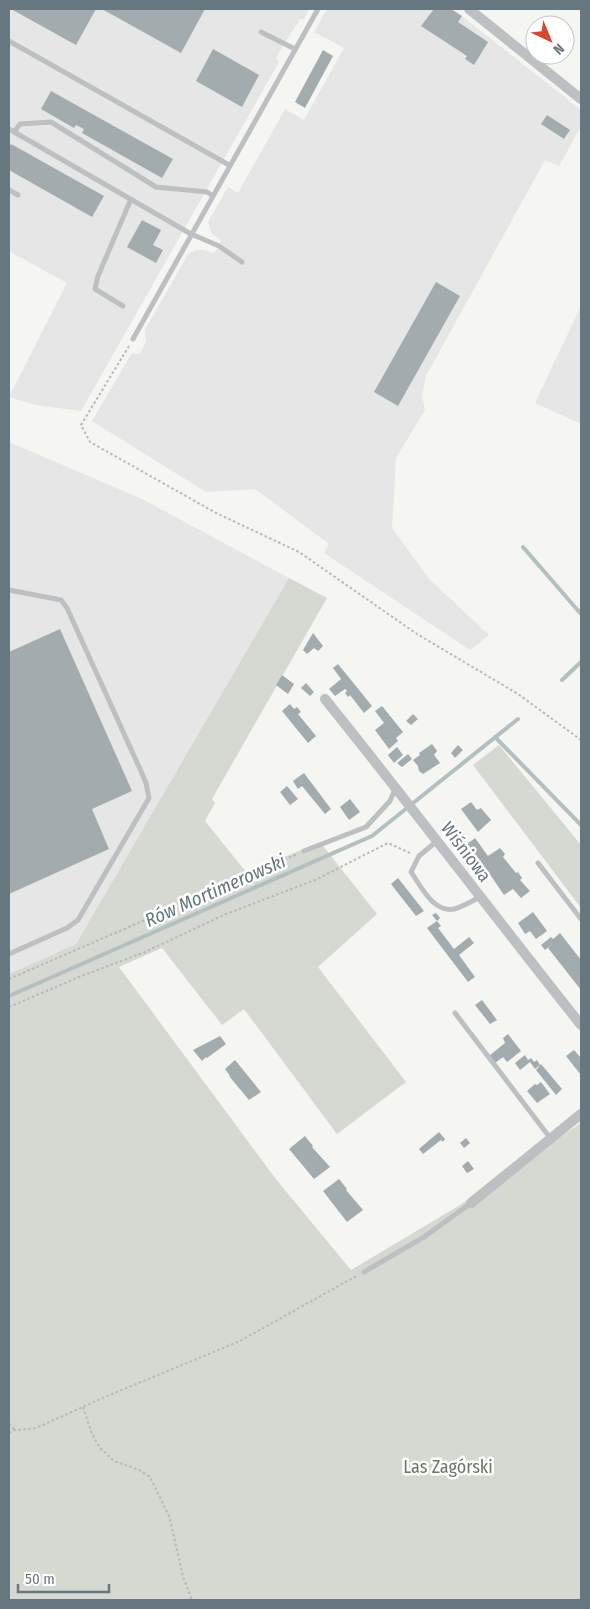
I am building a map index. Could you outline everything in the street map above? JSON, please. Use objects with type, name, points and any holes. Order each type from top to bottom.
[{"type":"street","points":[[469,9],[581,99]]},
{"type":"street","name":"Wiśniowa","points":[[325,699],[419,815],[480,897],[581,1025]]},
{"type":"street","points":[[472,1203],[581,1114]]},
{"type":"lane","points":[[133,339],[318,9]]},
{"type":"lane","points":[[261,32],[295,49]]},
{"type":"lane","points":[[9,41],[230,165]]},
{"type":"lane","points":[[14,132],[20,124],[51,122],[156,187],[207,192],[213,196]]},
{"type":"lane","points":[[9,128],[191,234],[219,246],[242,262]]},
{"type":"lane","points":[[9,190],[18,195]]},
{"type":"lane","points":[[123,306],[95,289],[98,276],[131,199]]},
{"type":"lane","points":[[9,590],[61,600],[67,608],[140,769],[146,783],[149,798],[78,920],[67,928],[9,954]]},
{"type":"lane","points":[[304,852],[366,827],[390,801],[396,787]]},
{"type":"lane","points":[[438,840],[419,856],[412,872],[426,894],[440,908],[453,909],[480,897]]},
{"type":"lane","points":[[538,863],[581,919]]},
{"type":"lane","points":[[455,1013],[551,1139]]},
{"type":"lane","points":[[364,1272],[424,1237],[472,1203]]},
{"type":"path","points":[[133,339],[81,424],[90,442],[216,513],[299,552],[417,634],[518,694],[581,740]]},
{"type":"path","points":[[9,1007],[79,977],[145,952],[226,914],[315,880],[388,843],[419,856]]},
{"type":"path","points":[[9,979],[304,852]]},
{"type":"path","points":[[9,1433],[15,1430],[36,1428],[240,1341],[364,1272]]},
{"type":"path","points":[[83,1407],[92,1434],[100,1448],[114,1461],[139,1470],[150,1477],[168,1516],[182,1576],[192,1600]]},
{"type":"path","points":[[9,1424],[15,1430]]},
{"type":"shaded area","points":[[9,9],[309,9],[304,19],[300,19],[276,58],[279,62],[81,411],[36,405],[9,397],[67,283],[9,251]]},
{"type":"shaded area","points":[[327,9],[453,9],[581,110],[581,126],[559,166],[545,160],[426,376],[422,395],[425,410],[396,458],[392,528],[430,580],[489,635],[470,650],[324,553],[329,544],[255,489],[206,492],[92,421],[132,353],[140,354],[146,341],[145,330],[188,254],[196,250],[214,253],[219,246],[221,240],[212,234],[208,222],[228,187],[238,193],[285,109],[304,120],[344,48],[314,32]]},
{"type":"shaded area","points":[[581,306],[581,424],[535,403]]},
{"type":"shaded area","points":[[9,442],[142,499],[289,578],[76,944],[9,974]]},
{"type":"green space","name":"Las Zagórski","points":[[289,578],[327,598],[212,799],[215,803],[205,821],[247,873],[320,842],[377,914],[318,967],[406,1082],[337,1134],[244,1009],[222,1025],[162,948],[119,967],[275,1178],[351,1270],[460,1205],[581,1123],[581,1600],[9,1600],[9,974],[76,944]]},
{"type":"green space","points":[[499,745],[581,845],[581,908],[473,765]]},
{"type":"building","points":[[11,9],[96,9],[76,45]]},
{"type":"building","points":[[102,9],[205,9],[181,53]]},
{"type":"building","points":[[434,9],[451,9],[462,16],[458,22],[488,42],[474,65],[465,59],[467,56],[421,26]]},
{"type":"building","points":[[213,49],[259,75],[242,107],[196,81]]},
{"type":"building","points":[[323,50],[333,56],[305,108],[295,102]]},
{"type":"building","points":[[51,91],[173,159],[162,178],[82,133],[84,129],[76,125],[74,128],[41,109]]},
{"type":"building","points":[[547,115],[570,130],[564,139],[541,124]]},
{"type":"building","points":[[11,144],[104,196],[92,217],[9,170],[9,148]]},
{"type":"building","points":[[142,220],[161,230],[153,245],[163,250],[156,263],[127,247]]},
{"type":"building","points":[[436,282],[460,296],[398,406],[374,392]]},
{"type":"building","points":[[60,629],[132,791],[92,809],[109,849],[9,894],[9,652]]},
{"type":"building","points":[[313,633],[323,646],[318,651],[314,648],[307,654],[303,650]]},
{"type":"building","points":[[338,664],[372,706],[364,713],[350,695],[348,697],[345,689],[335,696],[329,689],[341,679],[333,668]]},
{"type":"building","points":[[282,675],[294,684],[288,694],[276,685]]},
{"type":"building","points":[[306,683],[314,692],[310,696],[301,688]]},
{"type":"building","points":[[290,704],[294,709],[297,707],[301,712],[298,714],[316,736],[308,743],[282,711]]},
{"type":"building","points":[[382,706],[403,732],[396,738],[398,741],[389,749],[375,730],[384,723],[375,711]]},
{"type":"building","points":[[413,714],[418,719],[411,725],[406,721]]},
{"type":"building","points":[[432,744],[437,751],[434,755],[440,763],[423,774],[419,771],[418,766],[413,760]]},
{"type":"building","points":[[458,745],[463,750],[455,758],[451,753]]},
{"type":"building","points":[[397,747],[403,755],[394,763],[388,755]]},
{"type":"building","points":[[408,754],[412,759],[402,767],[397,763]]},
{"type":"building","points":[[304,773],[331,809],[325,814],[302,786],[298,789],[293,781]]},
{"type":"building","points":[[287,786],[298,799],[290,805],[280,792]]},
{"type":"building","points":[[350,799],[360,812],[349,820],[340,807]]},
{"type":"building","points":[[471,802],[477,810],[481,808],[491,820],[478,832],[461,809]]},
{"type":"building","points":[[475,838],[488,856],[500,848],[505,854],[503,857],[516,873],[518,872],[522,878],[520,880],[530,891],[521,898],[513,889],[504,895],[487,870],[483,872],[479,867],[482,863],[467,844]]},
{"type":"building","points":[[398,878],[424,911],[416,916],[391,884]]},
{"type":"building","points":[[533,912],[547,931],[536,939],[530,931],[525,934],[518,923]]},
{"type":"building","points":[[436,913],[440,918],[437,921],[432,915]]},
{"type":"building","points":[[437,921],[441,926],[438,928],[454,949],[469,937],[474,943],[459,955],[475,977],[468,982],[427,928]]},
{"type":"building","points":[[560,933],[581,960],[581,990],[548,948],[552,944],[545,950],[541,945]]},
{"type":"building","points":[[482,1000],[497,1020],[490,1024],[475,1005]]},
{"type":"building","points":[[508,1034],[521,1051],[507,1062],[503,1057],[495,1063],[489,1056],[505,1043],[503,1038]]},
{"type":"building","points":[[220,1036],[226,1044],[202,1061],[193,1050]]},
{"type":"building","points":[[574,1050],[581,1058],[581,1075],[566,1056]]},
{"type":"building","points":[[525,1055],[528,1060],[531,1058],[534,1062],[537,1060],[540,1065],[535,1069],[530,1062],[520,1070],[515,1063]]},
{"type":"building","points":[[235,1060],[261,1092],[249,1100],[225,1069]]},
{"type":"building","points":[[541,1064],[562,1089],[556,1095],[536,1070]]},
{"type":"building","points":[[541,1082],[550,1094],[537,1103],[527,1091],[535,1084],[537,1085]]},
{"type":"building","points":[[439,1132],[445,1139],[443,1142],[441,1140],[423,1154],[419,1149]]},
{"type":"building","points":[[305,1136],[330,1167],[314,1179],[289,1149]]},
{"type":"building","points":[[466,1138],[470,1143],[464,1148],[460,1143]]},
{"type":"building","points":[[468,1161],[474,1169],[467,1173],[462,1166]]},
{"type":"building","points":[[339,1179],[363,1210],[347,1222],[323,1191]]},
{"type":"waterway","points":[[523,547],[581,614]]},
{"type":"waterway","points":[[562,680],[581,662]]},
{"type":"waterway","name":"Rów Mortimerowski","points":[[9,996],[372,836],[518,719]]},
{"type":"waterway","name":"Rów Mortimerowski","points":[[495,737],[581,825]]}]
